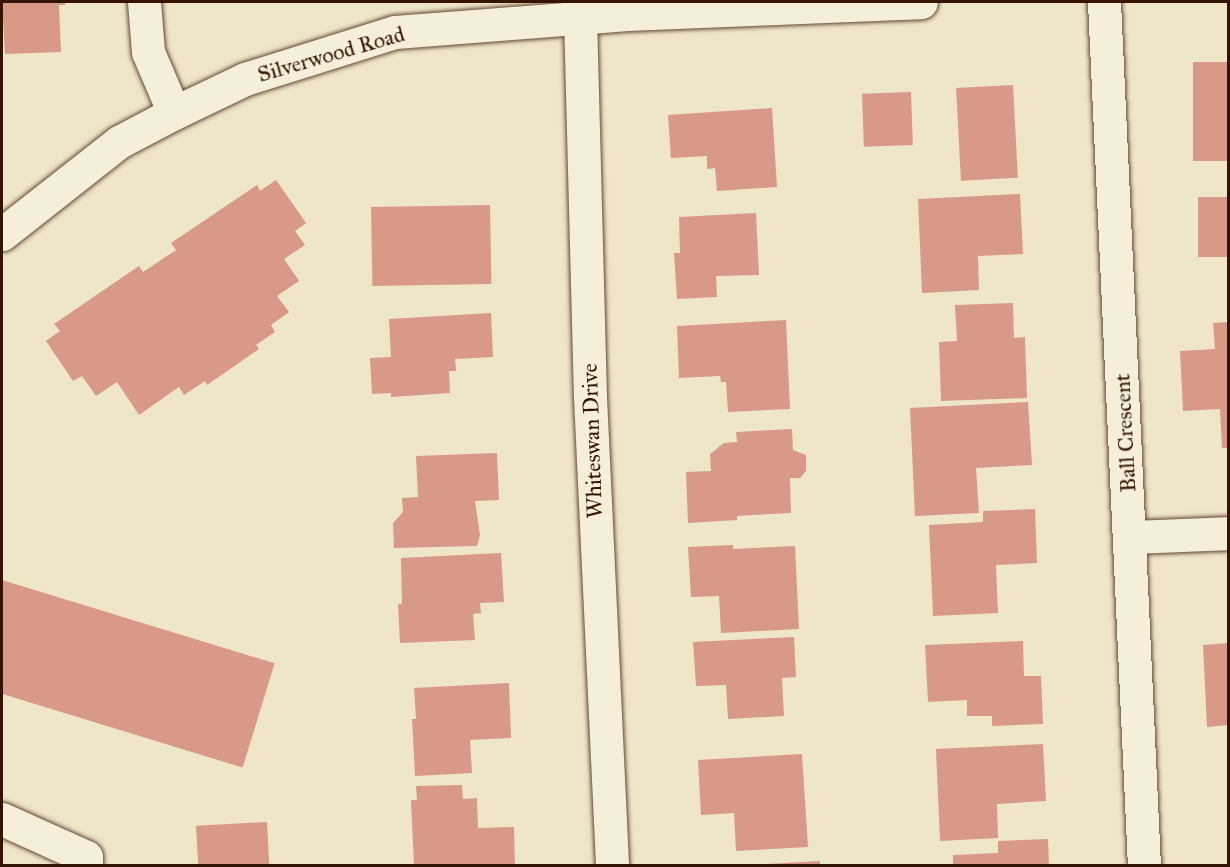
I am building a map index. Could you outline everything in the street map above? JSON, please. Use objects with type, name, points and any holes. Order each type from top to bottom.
[{"type":"street","points":[[144,2],[148,52],[174,112]]},
{"type":"street","name":"Silverwood Road","points":[[2,234],[119,141],[174,112],[245,79],[395,32],[580,16],[921,2]]},
{"type":"street","name":"Ball Crescent","points":[[1104,2],[1117,303],[1131,537],[1144,866]]},
{"type":"street","name":"Whiteswan Drive","points":[[580,16],[590,398],[612,866]]},
{"type":"street","points":[[1131,537],[1228,532]]},
{"type":"street","points":[[2,819],[86,857],[86,866]]},
{"type":"building","points":[[2,2],[65,2],[65,5],[59,5],[61,52],[5,54]]},
{"type":"building","points":[[1193,62],[1228,62],[1228,161],[1193,161]]},
{"type":"building","points":[[1013,85],[1018,178],[961,181],[956,88]]},
{"type":"building","points":[[911,92],[913,145],[864,147],[862,94]]},
{"type":"building","points":[[772,108],[777,187],[717,191],[715,168],[707,169],[707,156],[671,158],[668,115]]},
{"type":"building","points":[[276,180],[306,223],[295,231],[305,245],[284,259],[299,281],[277,296],[289,312],[271,325],[275,332],[256,345],[259,349],[207,385],[205,381],[184,395],[179,387],[139,415],[117,382],[96,396],[82,376],[73,381],[46,341],[60,331],[54,324],[139,266],[143,272],[176,250],[171,243],[257,185],[260,191]]},
{"type":"building","points":[[1020,194],[1023,254],[978,256],[979,290],[922,293],[918,199]]},
{"type":"building","points":[[1198,197],[1228,197],[1228,257],[1198,257]]},
{"type":"building","points":[[490,205],[491,284],[372,286],[371,207]]},
{"type":"building","points":[[756,213],[759,275],[716,276],[717,297],[677,299],[674,253],[680,253],[679,217]]},
{"type":"building","points":[[1013,303],[1014,338],[1025,337],[1027,398],[941,401],[939,342],[957,341],[955,305]]},
{"type":"building","points":[[491,313],[493,357],[455,359],[456,371],[449,371],[450,393],[391,397],[391,393],[372,394],[370,358],[391,357],[389,319]]},
{"type":"building","points":[[786,320],[790,409],[728,412],[726,382],[721,382],[720,376],[679,378],[677,326]]},
{"type":"building","points":[[1228,322],[1228,448],[1222,448],[1220,409],[1183,411],[1180,351],[1215,349],[1213,323]]},
{"type":"building","points":[[1028,402],[1032,465],[976,468],[979,513],[915,516],[910,408]]},
{"type":"building","points":[[792,429],[793,450],[806,455],[806,471],[800,478],[790,478],[791,513],[737,516],[737,520],[688,523],[686,472],[711,471],[710,454],[724,443],[737,442],[736,432]]},
{"type":"building","points":[[497,453],[499,500],[475,501],[480,535],[477,546],[394,548],[393,523],[403,512],[402,498],[418,497],[416,456]]},
{"type":"building","points":[[1035,509],[1037,563],[996,565],[998,613],[933,616],[929,525],[983,522],[983,511]]},
{"type":"building","points":[[733,545],[733,549],[795,546],[799,629],[721,633],[719,596],[691,597],[688,547]]},
{"type":"building","points":[[501,553],[504,602],[480,603],[481,613],[473,614],[475,640],[400,643],[398,604],[402,604],[401,558]]},
{"type":"building","points":[[2,580],[275,663],[243,768],[2,694]]},
{"type":"building","points":[[794,637],[796,677],[782,678],[784,716],[728,719],[726,685],[696,686],[693,642]]},
{"type":"building","points":[[1023,641],[1024,676],[1041,676],[1043,724],[992,726],[992,716],[967,716],[967,700],[928,702],[925,645]]},
{"type":"building","points":[[1228,643],[1228,725],[1207,727],[1203,645]]},
{"type":"building","points":[[509,683],[511,738],[470,740],[472,773],[415,776],[412,719],[416,719],[414,688]]},
{"type":"building","points":[[1043,744],[1046,801],[997,804],[998,838],[940,841],[936,749]]},
{"type":"building","points":[[802,754],[808,847],[736,851],[734,813],[701,815],[698,760]]},
{"type":"building","points":[[462,785],[463,799],[477,798],[478,828],[514,827],[515,866],[414,866],[411,800],[417,800],[416,786]]},
{"type":"building","points":[[267,822],[269,866],[198,866],[196,826]]},
{"type":"building","points":[[1048,839],[1049,866],[953,866],[953,855],[998,853],[998,841]]},
{"type":"building","points":[[820,861],[820,866],[767,866],[767,864]]}]
